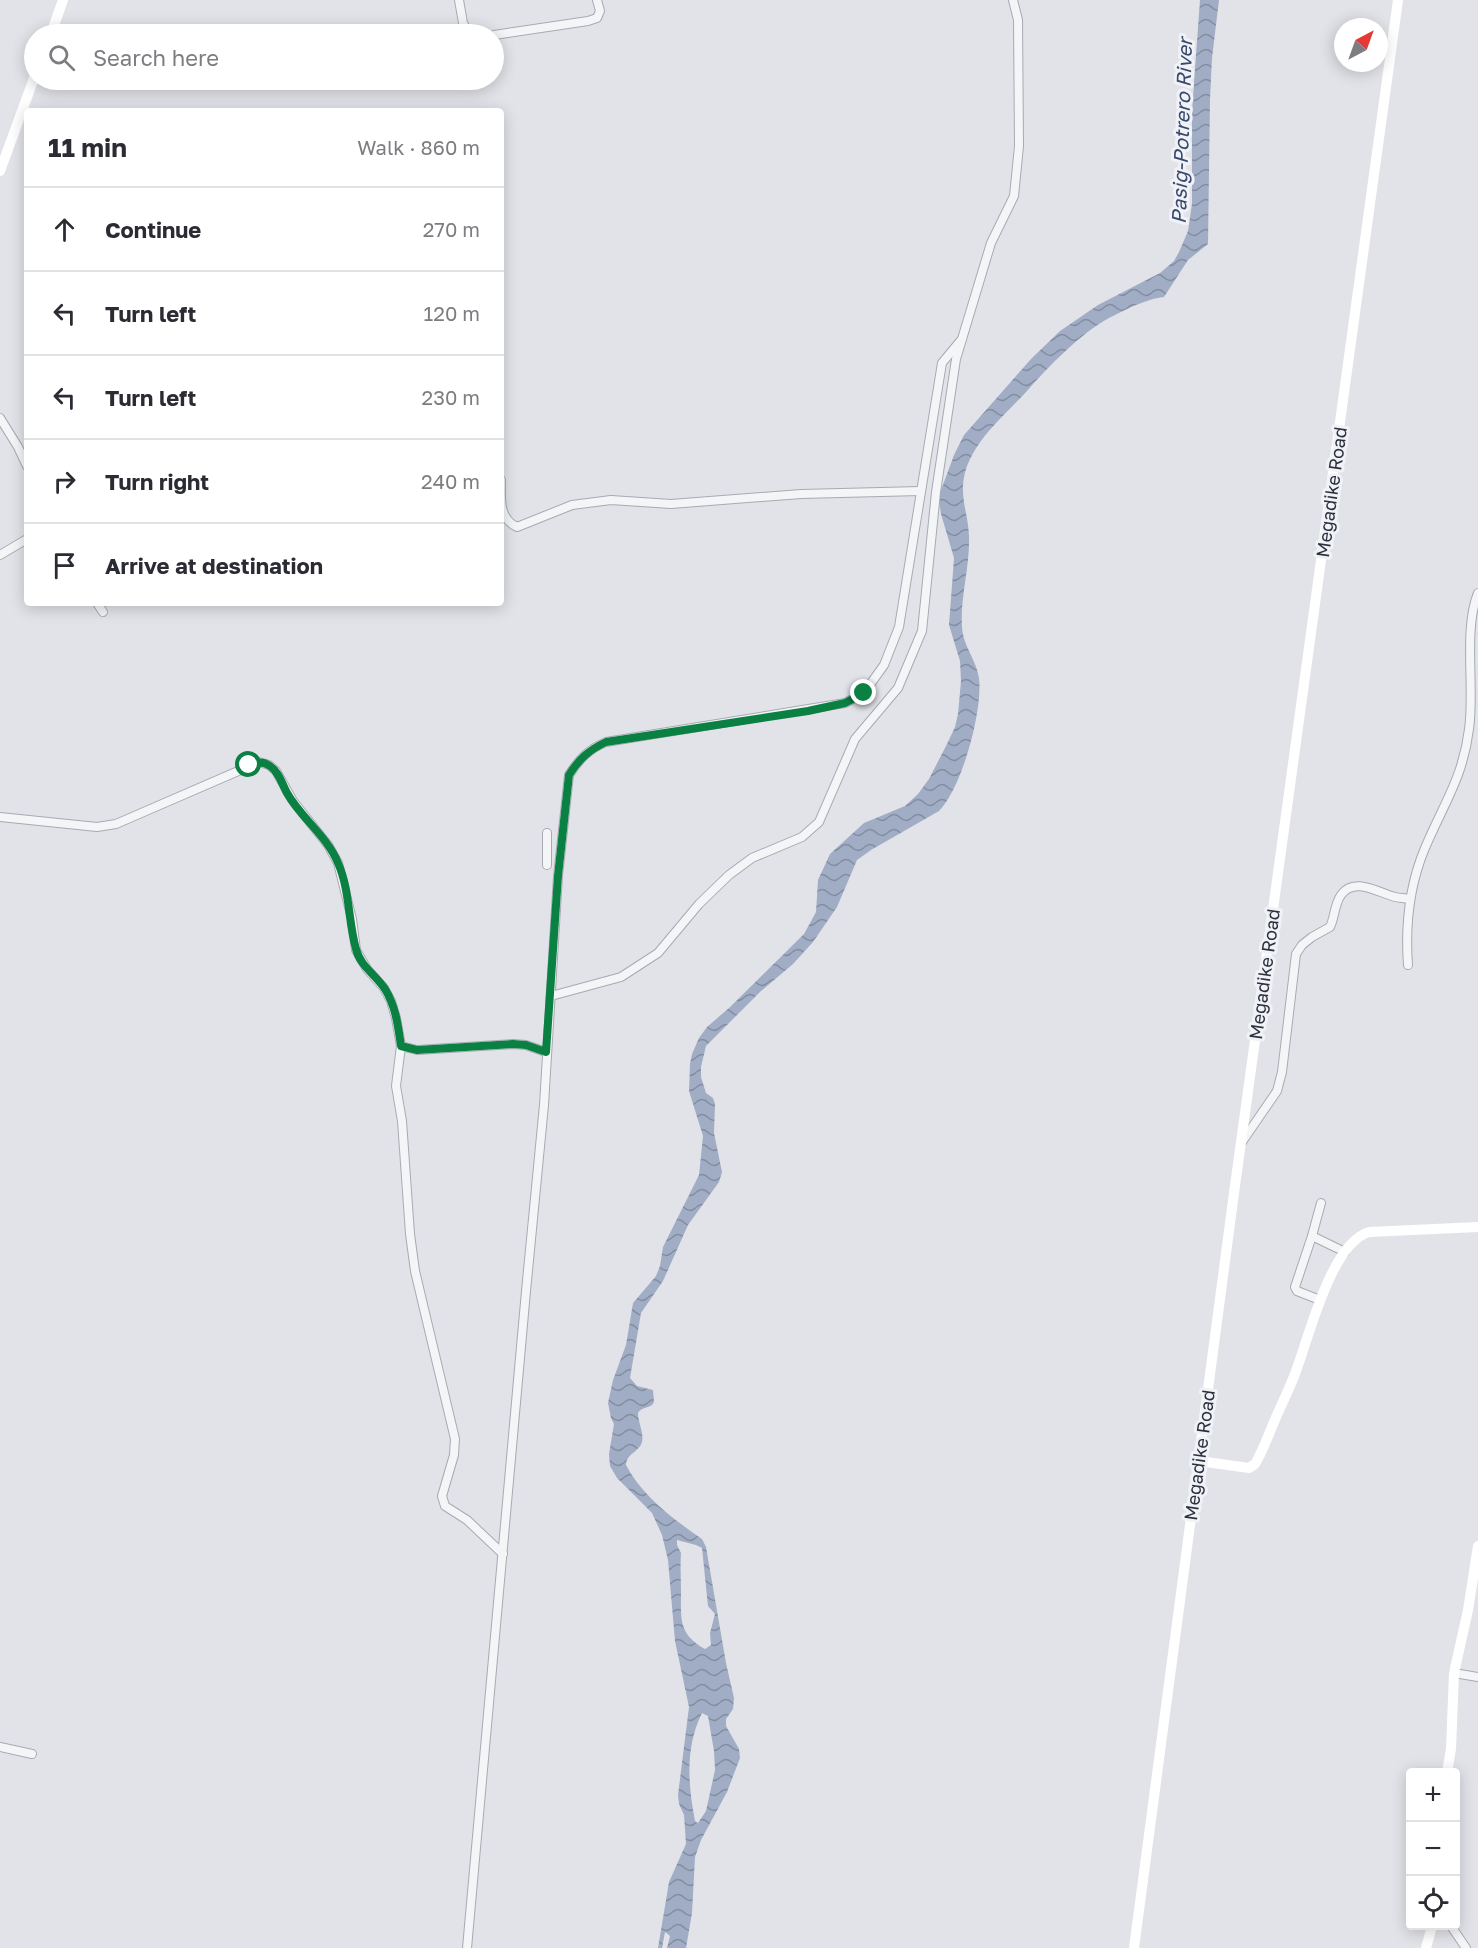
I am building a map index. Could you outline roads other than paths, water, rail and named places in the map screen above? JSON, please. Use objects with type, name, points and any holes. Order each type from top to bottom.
[{"type":"main road","points":[[55,24],[63,0]]},
{"type":"main road","name":"Megadike Road","points":[[1134,1948],[1234,1192],[1398,0]]},
{"type":"main road","points":[[0,171],[30,90]]},
{"type":"main road","points":[[1199,1461],[1249,1468],[1255,1464],[1296,1372],[1320,1300],[1345,1252],[1355,1240],[1370,1233],[1478,1227]]},
{"type":"main road","points":[[1448,1768],[1451,1749],[1454,1673],[1468,1610],[1478,1546]]},
{"type":"main road","points":[[1426,1948],[1431,1930]]},
{"type":"street","points":[[459,0],[464,24]]},
{"type":"street","points":[[504,34],[597,18],[600,11],[597,0]]},
{"type":"street","points":[[551,996],[621,977],[658,953],[699,904],[729,875],[752,858],[802,837],[819,822],[855,740],[898,688],[922,631],[936,492],[956,359],[991,243],[1014,196],[1019,146],[1018,20],[1013,0]]},
{"type":"street","points":[[467,1948],[544,1105],[558,876],[569,775],[577,762],[591,748],[606,742],[808,711],[845,703],[864,693],[884,665],[899,627],[942,363],[962,339]]},
{"type":"street","points":[[0,418],[24,460]]},
{"type":"street","points":[[504,518],[517,527],[572,505],[611,500],[671,504],[801,494],[921,491]]},
{"type":"street","points":[[0,555],[24,541]]},
{"type":"street","points":[[1408,964],[1406,938],[1409,899],[1425,849],[1462,767],[1470,727],[1472,614],[1478,593]]},
{"type":"street","points":[[99,606],[103,612]]},
{"type":"street","points":[[0,817],[97,827],[116,824],[259,762],[269,765],[276,771],[293,801],[328,845],[338,863],[349,907],[356,950],[361,960],[384,988],[396,1017],[401,1046],[396,1086],[406,1159],[415,1271],[455,1439],[454,1455],[442,1496],[445,1506],[467,1520],[503,1554]]},
{"type":"street","points":[[547,864],[548,833]]},
{"type":"street","points":[[1242,1142],[1272,1100],[1280,1082],[1296,954],[1299,949],[1312,937],[1330,927],[1338,900],[1344,891],[1351,888],[1370,887],[1393,897],[1409,899]]},
{"type":"street","points":[[401,1046],[417,1050],[513,1044],[526,1045],[546,1052]]},
{"type":"street","points":[[1320,1300],[1297,1291],[1295,1287],[1321,1203]]},
{"type":"street","points":[[1312,1236],[1345,1252]]},
{"type":"street","points":[[1454,1673],[1478,1677]]},
{"type":"street","points":[[0,1747],[32,1754]]},
{"type":"street","points":[[1454,1930],[1466,1948]]},
{"type":"water","points":[[1200,0],[1219,0],[1210,99],[1208,244],[1188,260],[1164,297],[1139,304],[1098,324],[1065,351],[992,427],[977,447],[966,469],[963,495],[969,548],[962,605],[962,627],[979,678],[979,692],[974,728],[956,785],[939,811],[857,860],[837,907],[813,942],[793,964],[761,991],[706,1046],[701,1077],[706,1093],[713,1098],[715,1104],[714,1133],[722,1172],[719,1182],[688,1225],[663,1281],[641,1313],[630,1378],[637,1386],[653,1390],[654,1402],[638,1413],[642,1442],[628,1458],[626,1465],[649,1497],[702,1539],[706,1547],[734,1698],[733,1709],[726,1719],[726,1726],[739,1749],[740,1758],[727,1792],[701,1840],[695,1857],[692,1913],[686,1948],[667,1948],[670,1936],[665,1932],[662,1948],[658,1948],[669,1882],[686,1844],[684,1815],[678,1795],[689,1707],[675,1641],[668,1560],[662,1535],[652,1513],[617,1478],[610,1466],[609,1454],[614,1424],[608,1403],[613,1380],[626,1345],[633,1303],[656,1276],[663,1247],[699,1175],[703,1136],[689,1091],[692,1054],[707,1027],[804,934],[816,912],[818,880],[830,854],[864,823],[905,806],[929,779],[955,727],[961,681],[960,661],[949,625],[954,558],[939,501],[954,455],[964,435],[1031,359],[1060,331],[1098,305],[1160,273],[1174,261],[1188,231],[1192,204],[1192,111]],"holes":[[[677,1540],[702,1548],[708,1606],[715,1614],[710,1633],[711,1645],[705,1649],[690,1637],[681,1618],[681,1553]],[[702,1713],[708,1716],[715,1770],[706,1811],[698,1823],[695,1821],[693,1807],[690,1753]]]},
{"type":"water label","name":"Pasig-Potrero River","points":[[1181,131]]}]
